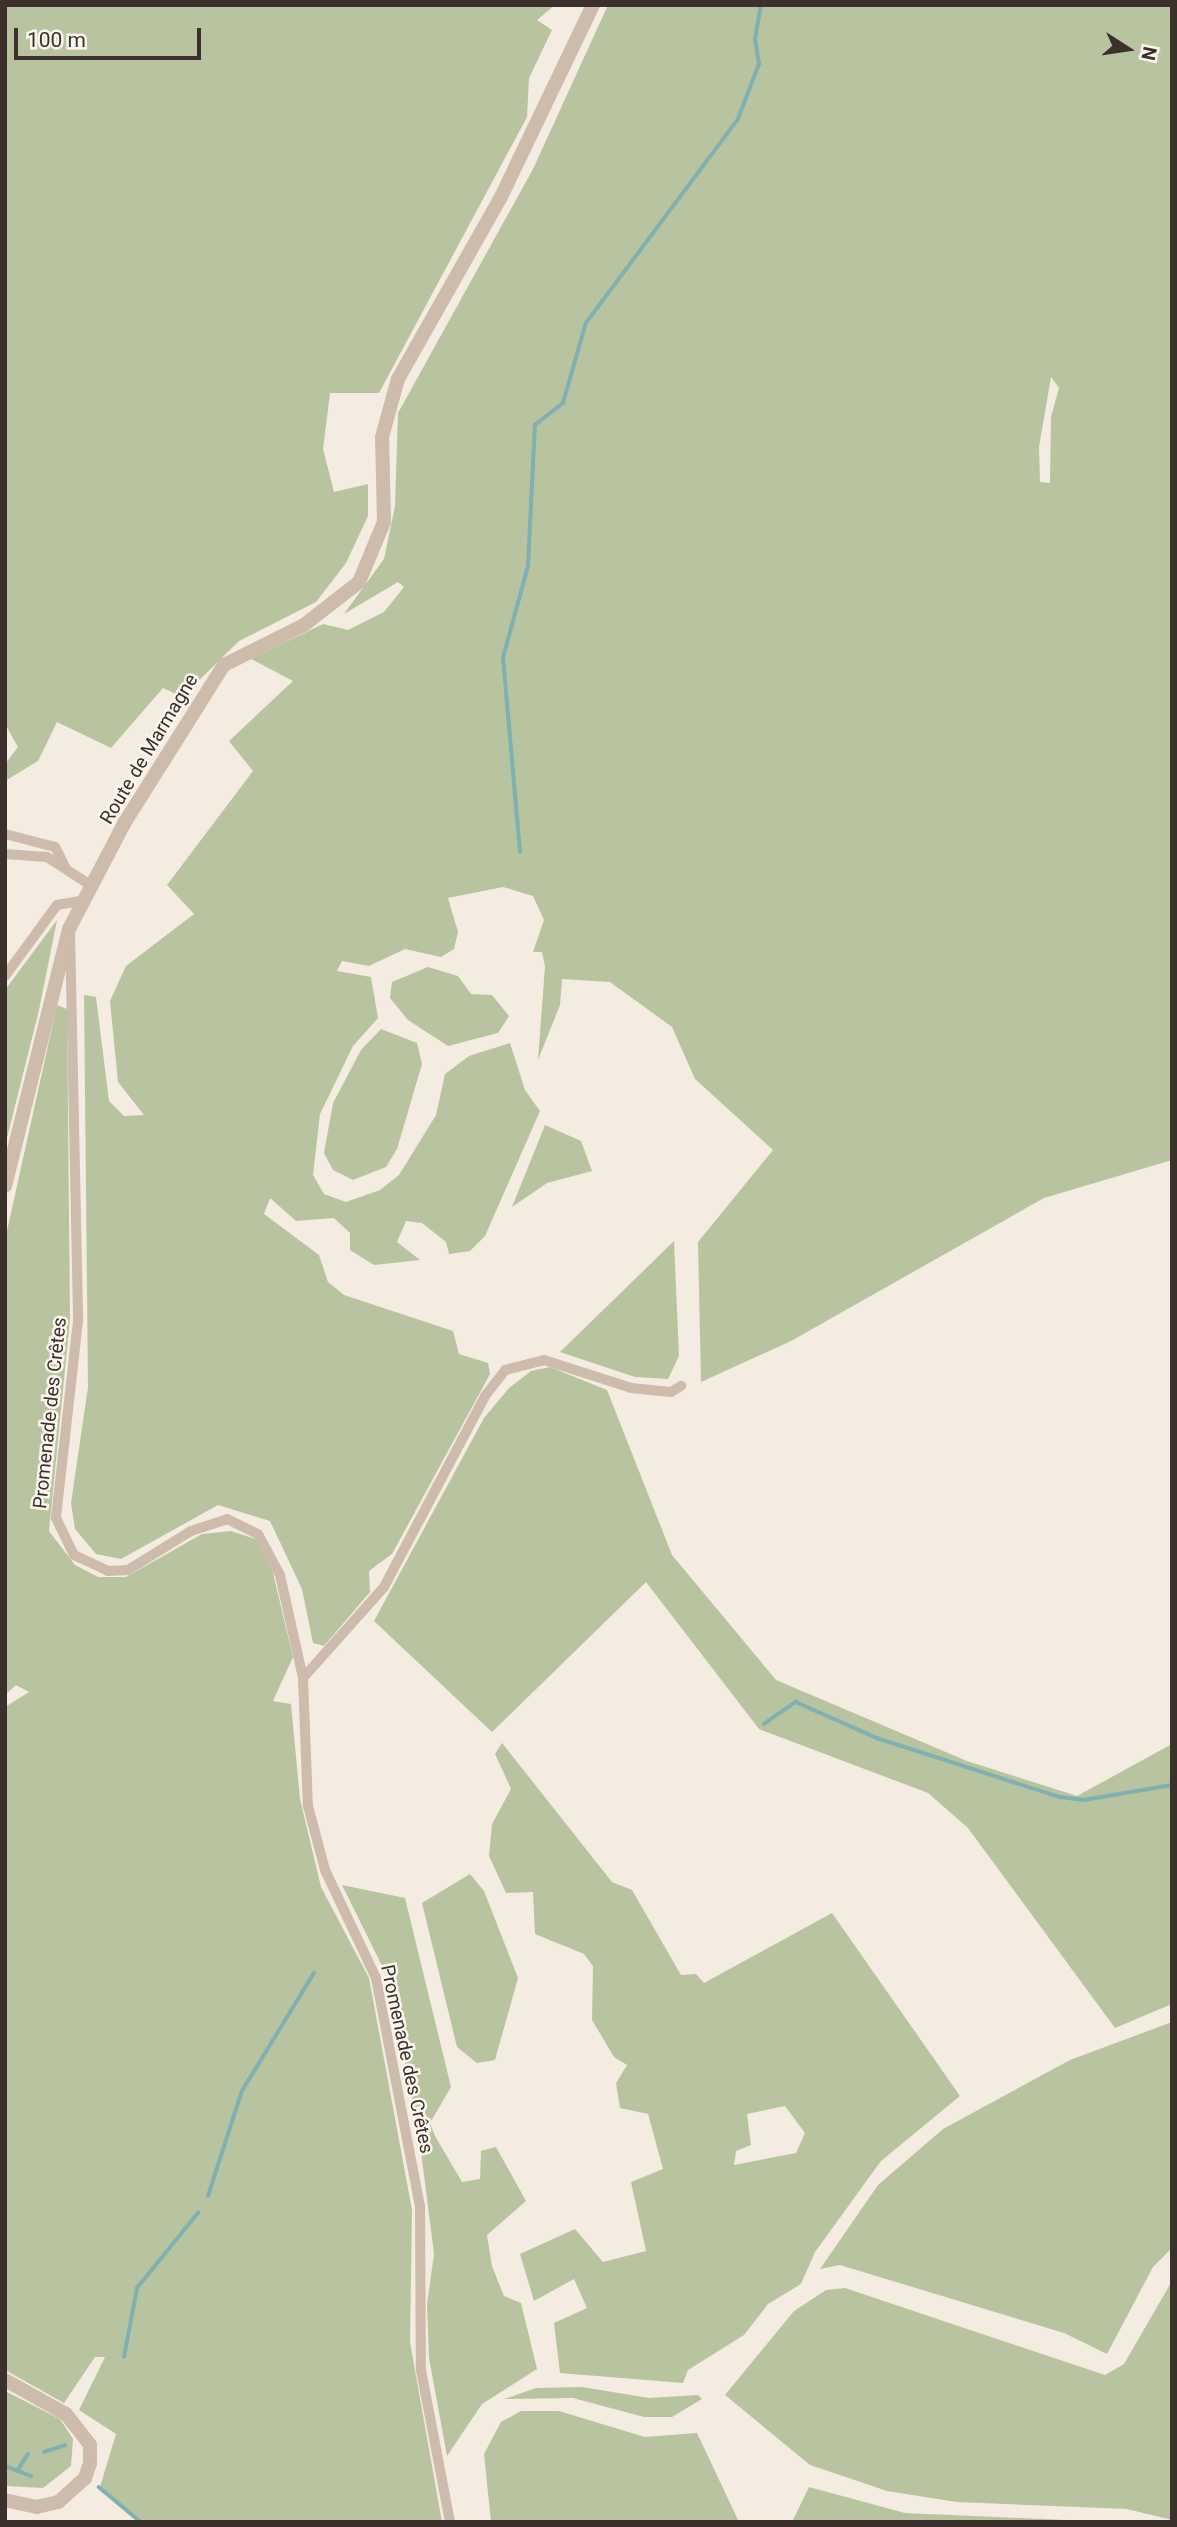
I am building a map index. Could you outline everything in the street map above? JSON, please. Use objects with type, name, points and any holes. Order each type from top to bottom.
[{"type":"street","name":"Route de Marmagne","points":[[5,1186],[69,929],[198,699],[224,665],[304,625],[359,582],[384,522],[382,436],[409,362],[500,199],[593,5]]},
{"type":"street","points":[[5,834],[55,847],[66,868]]},
{"type":"street","points":[[5,854],[22,850],[66,868],[92,886]]},
{"type":"street","points":[[5,976],[57,905],[84,900]]},
{"type":"street","name":"Promenade des Crêtes","points":[[69,929],[75,961],[78,1321],[57,1490],[61,1535],[74,1555],[108,1571],[128,1570],[215,1521],[227,1519],[258,1534],[280,1575],[303,1678],[308,1805],[326,1870],[376,1978],[420,2206],[421,2370],[450,2522]]},
{"type":"street","points":[[303,1678],[384,1587],[485,1396],[505,1370],[544,1360],[631,1388],[671,1392],[681,1386]]},
{"type":"street","points":[[5,2380],[66,2414],[90,2445],[90,2463],[85,2478],[58,2502],[37,2507],[5,2500]]},
{"type":"green space","points":[[5,5],[555,5],[537,20],[552,30],[529,78],[527,117],[379,393],[330,393],[323,449],[334,492],[368,484],[368,516],[346,563],[316,602],[239,641],[182,697],[163,688],[111,748],[57,722],[38,761],[5,781],[5,764],[18,747],[5,724]]},
{"type":"green space","points":[[608,5],[1172,5],[1172,1160],[1044,1198],[791,1341],[701,1382],[698,1242],[773,1150],[695,1079],[672,1027],[610,982],[562,979],[560,1005],[538,1060],[545,966],[542,952],[533,952],[544,920],[533,896],[503,887],[448,898],[458,932],[454,949],[441,957],[405,949],[369,966],[342,961],[337,971],[371,977],[378,1018],[353,1046],[320,1114],[313,1175],[324,1194],[346,1202],[380,1190],[399,1175],[436,1115],[445,1074],[469,1056],[510,1043],[525,1090],[540,1111],[485,1236],[470,1251],[449,1254],[446,1242],[422,1223],[406,1221],[397,1242],[420,1260],[374,1265],[350,1250],[350,1233],[334,1218],[296,1221],[270,1198],[264,1214],[319,1255],[328,1282],[344,1295],[453,1331],[459,1354],[488,1363],[490,1374],[392,1554],[369,1571],[370,1592],[324,1646],[313,1643],[302,1589],[270,1521],[218,1505],[121,1559],[96,1554],[75,1529],[71,1503],[88,1387],[84,995],[96,997],[109,1101],[124,1116],[144,1115],[118,1082],[110,1001],[126,966],[194,914],[167,885],[253,771],[229,741],[293,681],[251,659],[323,624],[348,630],[384,612],[404,587],[398,582],[344,614],[384,559],[395,506],[398,413],[533,169]],"holes":[[[1051,377],[1059,388],[1051,417],[1050,483],[1040,482],[1039,447]]]},
{"type":"green space","points":[[57,920],[39,1010],[5,1146],[5,990]]},
{"type":"green space","points":[[428,967],[458,976],[471,994],[492,995],[509,1016],[498,1033],[448,1046],[408,1020],[390,998],[392,982]]},
{"type":"green space","points":[[57,1005],[67,1009],[70,1319],[49,1531],[75,1565],[98,1577],[126,1577],[202,1534],[231,1531],[258,1540],[273,1573],[293,1657],[273,1701],[291,1704],[300,1799],[321,1887],[369,1978],[412,2210],[410,2342],[442,2522],[138,2522],[100,2487],[116,2434],[79,2410],[105,2357],[95,2357],[64,2403],[5,2370],[5,1707],[29,1692],[16,1685],[5,1695],[5,1240]]},
{"type":"green space","points":[[381,1029],[417,1043],[422,1064],[397,1149],[386,1167],[353,1180],[333,1170],[324,1153],[333,1103],[361,1050]]},
{"type":"green space","points":[[545,1125],[581,1141],[592,1171],[547,1183],[512,1207]]},
{"type":"green space","points":[[674,1241],[679,1356],[668,1379],[635,1377],[560,1352]]},
{"type":"green space","points":[[550,1367],[607,1390],[672,1555],[776,1680],[967,1761],[1077,1796],[1172,1744],[1172,2004],[1115,2028],[968,1828],[928,1793],[759,1729],[646,1582],[492,1732],[374,1621],[484,1418],[509,1388],[531,1371]]},
{"type":"green space","points":[[502,1743],[612,1882],[632,1890],[681,1975],[696,1974],[704,1983],[832,1913],[960,2096],[881,2161],[815,2252],[801,2284],[768,2304],[744,2335],[688,2370],[683,2383],[560,2373],[554,2323],[587,2308],[574,2279],[534,2301],[520,2254],[575,2229],[603,2262],[646,2251],[631,2182],[663,2169],[648,2114],[620,2108],[616,2083],[627,2065],[614,2057],[592,2020],[593,1966],[584,1954],[535,1934],[533,1892],[506,1893],[489,1856],[492,1824],[511,1789],[495,1754]],"holes":[[[785,2106],[805,2133],[796,2153],[734,2165],[736,2151],[751,2145],[747,2114]]]},
{"type":"green space","points":[[470,1874],[484,1891],[518,1978],[495,2060],[477,2063],[457,2047],[422,1903]]},
{"type":"green space","points":[[342,1885],[405,1898],[451,2087],[430,2123],[435,2136],[462,2182],[480,2179],[481,2151],[496,2147],[526,2201],[487,2235],[492,2266],[504,2296],[521,2303],[537,2369],[482,2404],[447,2456],[429,2358],[427,2305],[434,2254],[417,2120],[387,1976]]},
{"type":"green space","points":[[1172,2022],[1172,2248],[1153,2267],[1107,2354],[1064,2333],[840,2265],[820,2269],[878,2185],[943,2129],[1070,2060]]},
{"type":"green space","points":[[1172,2281],[1172,2520],[1127,2509],[957,2502],[887,2491],[810,2465],[725,2395],[794,2311],[826,2290],[845,2288],[1105,2375],[1124,2364]]},
{"type":"green space","points":[[582,2387],[649,2398],[698,2395],[702,2399],[672,2417],[644,2417],[573,2398],[504,2399],[536,2388]]},
{"type":"green space","points":[[5,2391],[60,2419],[73,2439],[71,2466],[43,2488],[5,2486]]},
{"type":"green space","points":[[521,2411],[559,2411],[645,2437],[697,2433],[739,2522],[491,2522],[484,2454],[501,2422]]},
{"type":"green space","points":[[809,2487],[905,2513],[1110,2522],[792,2522]]},
{"type":"waterway","points":[[520,852],[503,658],[528,566],[535,425],[563,403],[586,323],[738,119],[759,64],[755,39],[761,5]]},
{"type":"waterway","points":[[764,1724],[796,1702],[877,1738],[1060,1797],[1084,1800],[1172,1785]]},
{"type":"waterway","points":[[208,2196],[242,2091],[314,1973]]},
{"type":"waterway","points":[[124,2357],[137,2288],[198,2213]]},
{"type":"waterway","points":[[44,2452],[65,2445]]},
{"type":"waterway","points":[[17,2471],[28,2454]]},
{"type":"waterway","points":[[5,2466],[31,2476]]},
{"type":"waterway","points":[[99,2487],[141,2522]]}]
